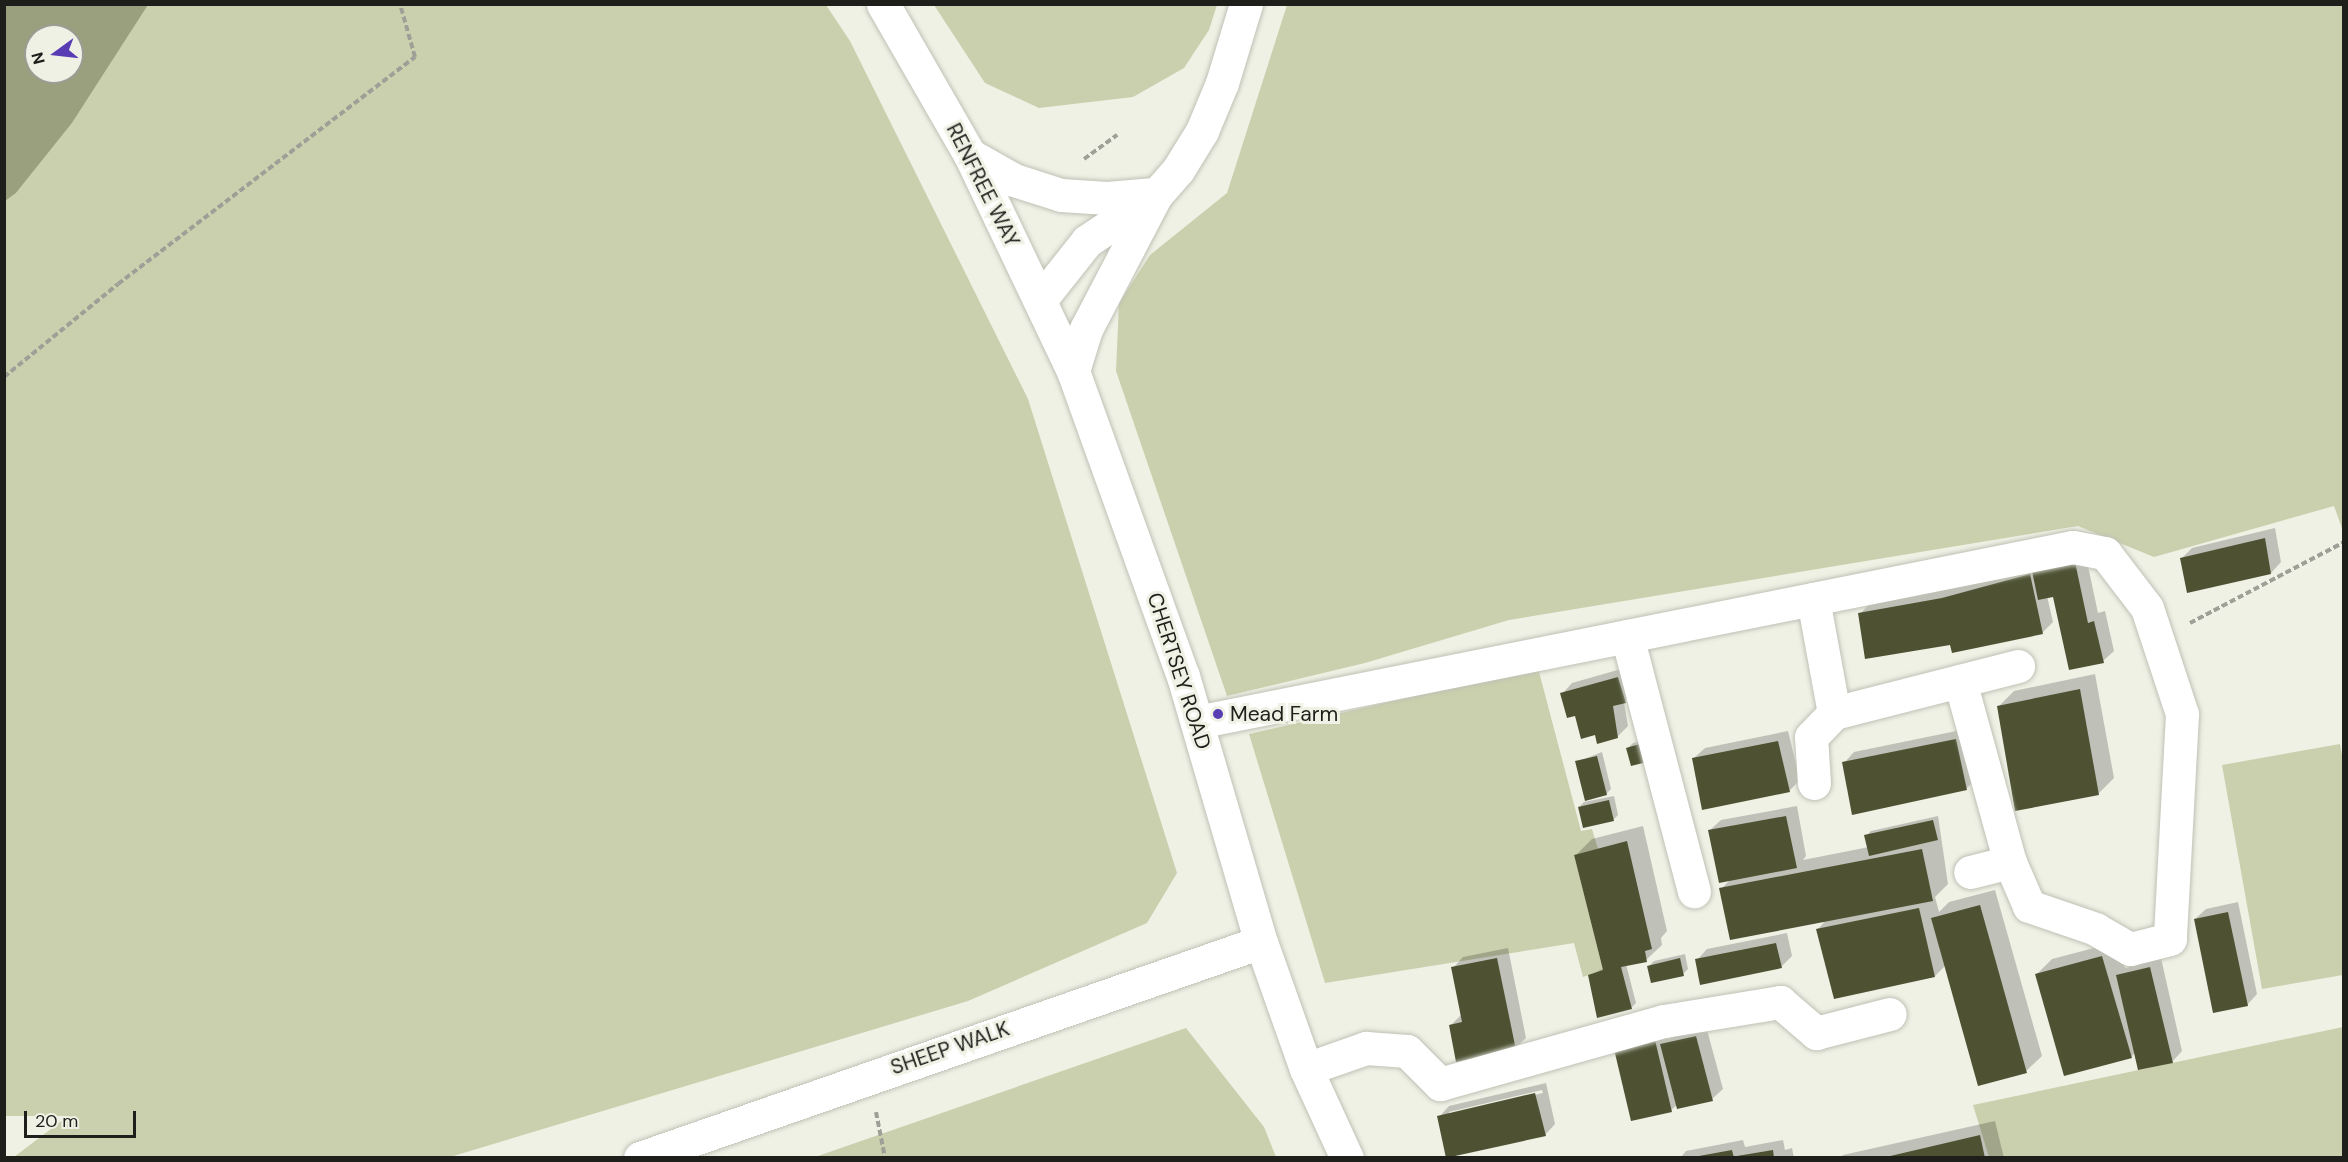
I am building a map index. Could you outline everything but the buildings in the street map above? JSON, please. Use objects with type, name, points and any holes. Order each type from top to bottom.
[{"type":"street","name":"RENFREE WAY","points":[[883,4],[970,156],[1041,299],[1073,371]]},
{"type":"street","points":[[1073,371],[1086,329],[1157,194],[1178,170],[1202,131],[1222,83],[1246,4]]},
{"type":"street","points":[[970,156],[1014,180],[1061,195],[1107,198],[1157,194]]},
{"type":"street","points":[[1041,299],[1087,241],[1157,194]]},
{"type":"street","name":"CHERTSEY ROAD","points":[[1073,371],[1108,461],[1197,722],[1261,942],[1306,1070],[1347,1158]]},
{"type":"street","points":[[1197,722],[2073,547],[2105,553],[2147,608],[2182,714],[2170,939],[2130,949],[2096,929],[2029,906],[2010,862],[1960,681]]},
{"type":"street","points":[[1813,599],[1834,713]]},
{"type":"street","points":[[1627,636],[1694,891]]},
{"type":"street","points":[[1814,783],[1811,737],[1834,713],[2018,666]]},
{"type":"street","points":[[1970,872],[2010,862]]},
{"type":"street","name":"SHEEP WALK","points":[[640,1158],[1261,942]]},
{"type":"street","points":[[1306,1070],[1366,1048],[1407,1051],[1440,1084],[1664,1021],[1780,1002],[1816,1033],[1890,1014]]},
{"type":"path","points":[[4,377],[118,284],[415,57],[400,4]]},
{"type":"path","points":[[1080,162],[1117,135]]},
{"type":"path","points":[[2158,640],[2343,542]]},
{"type":"shaded area","points":[[5,4],[148,5],[72,123],[16,193],[5,201]]},
{"type":"shaded area","points":[[148,5],[826,5],[850,41],[1028,399],[1177,873],[1147,923],[968,1001],[450,1157],[14,1157],[68,1116],[5,1116],[4,201],[16,193],[72,123]]},
{"type":"shaded area","points":[[934,5],[1217,5],[1209,30],[1184,68],[1133,97],[1039,108],[985,83]]},
{"type":"shaded area","points":[[1287,5],[2343,5],[2343,531],[2334,506],[2154,557],[2078,526],[1509,620],[1365,663],[1227,696],[1116,371],[1119,303],[1150,255],[1227,193]]},
{"type":"shaded area","points":[[1538,668],[1581,831],[1592,829],[1598,849],[1574,855],[1603,970],[1583,977],[1574,943],[1325,983],[1249,734]]},
{"type":"shaded area","points":[[2340,744],[2344,766],[2343,975],[2262,989],[2222,765]]},
{"type":"shaded area","points":[[2343,1027],[2343,1157],[1989,1157],[1973,1105]]},
{"type":"shaded area","points":[[1186,1028],[1264,1127],[1276,1157],[815,1157]]},
{"type":"place","name":"Mead Farm","points":[[1218,714]]}]
